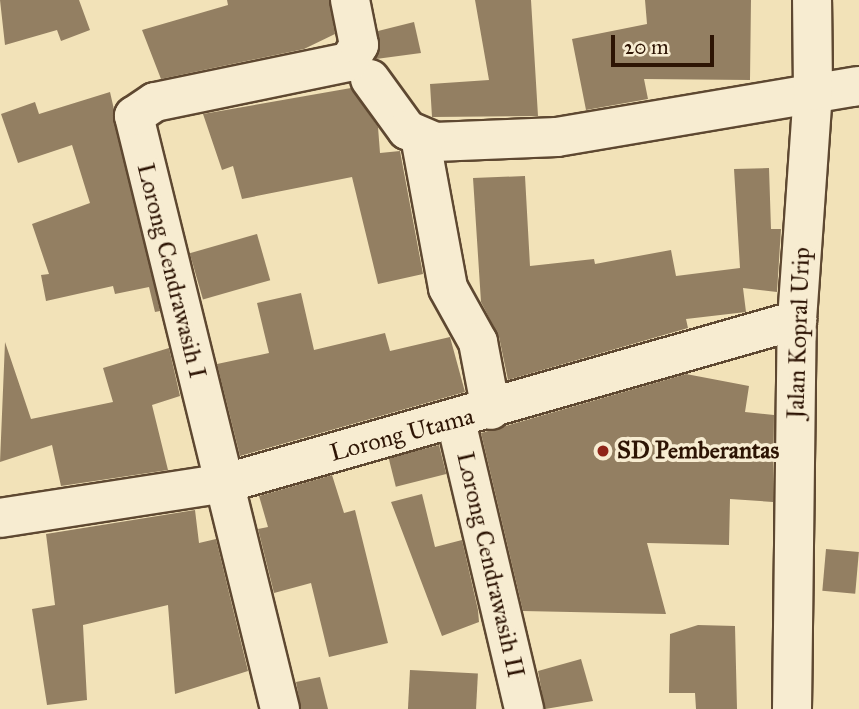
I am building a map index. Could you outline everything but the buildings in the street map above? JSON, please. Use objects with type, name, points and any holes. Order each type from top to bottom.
[{"type":"street","name":"Lorong Cendrawasih I","points":[[280,709],[135,114],[155,102],[349,62],[359,45],[350,0]]},
{"type":"street","name":"Jalan Kopral Urip","points":[[792,709],[797,320],[813,92],[812,0]]},
{"type":"street","points":[[370,79],[421,142],[557,137],[859,86]]},
{"type":"street","name":"Lorong Cendrawasih II","points":[[421,142],[448,288],[478,342],[473,416],[524,709]]},
{"type":"street","name":"Lorong Utama","points":[[0,518],[226,483],[473,416],[797,320]]},
{"type":"place","name":"SD Pemberantas","points":[[603,451]]}]
